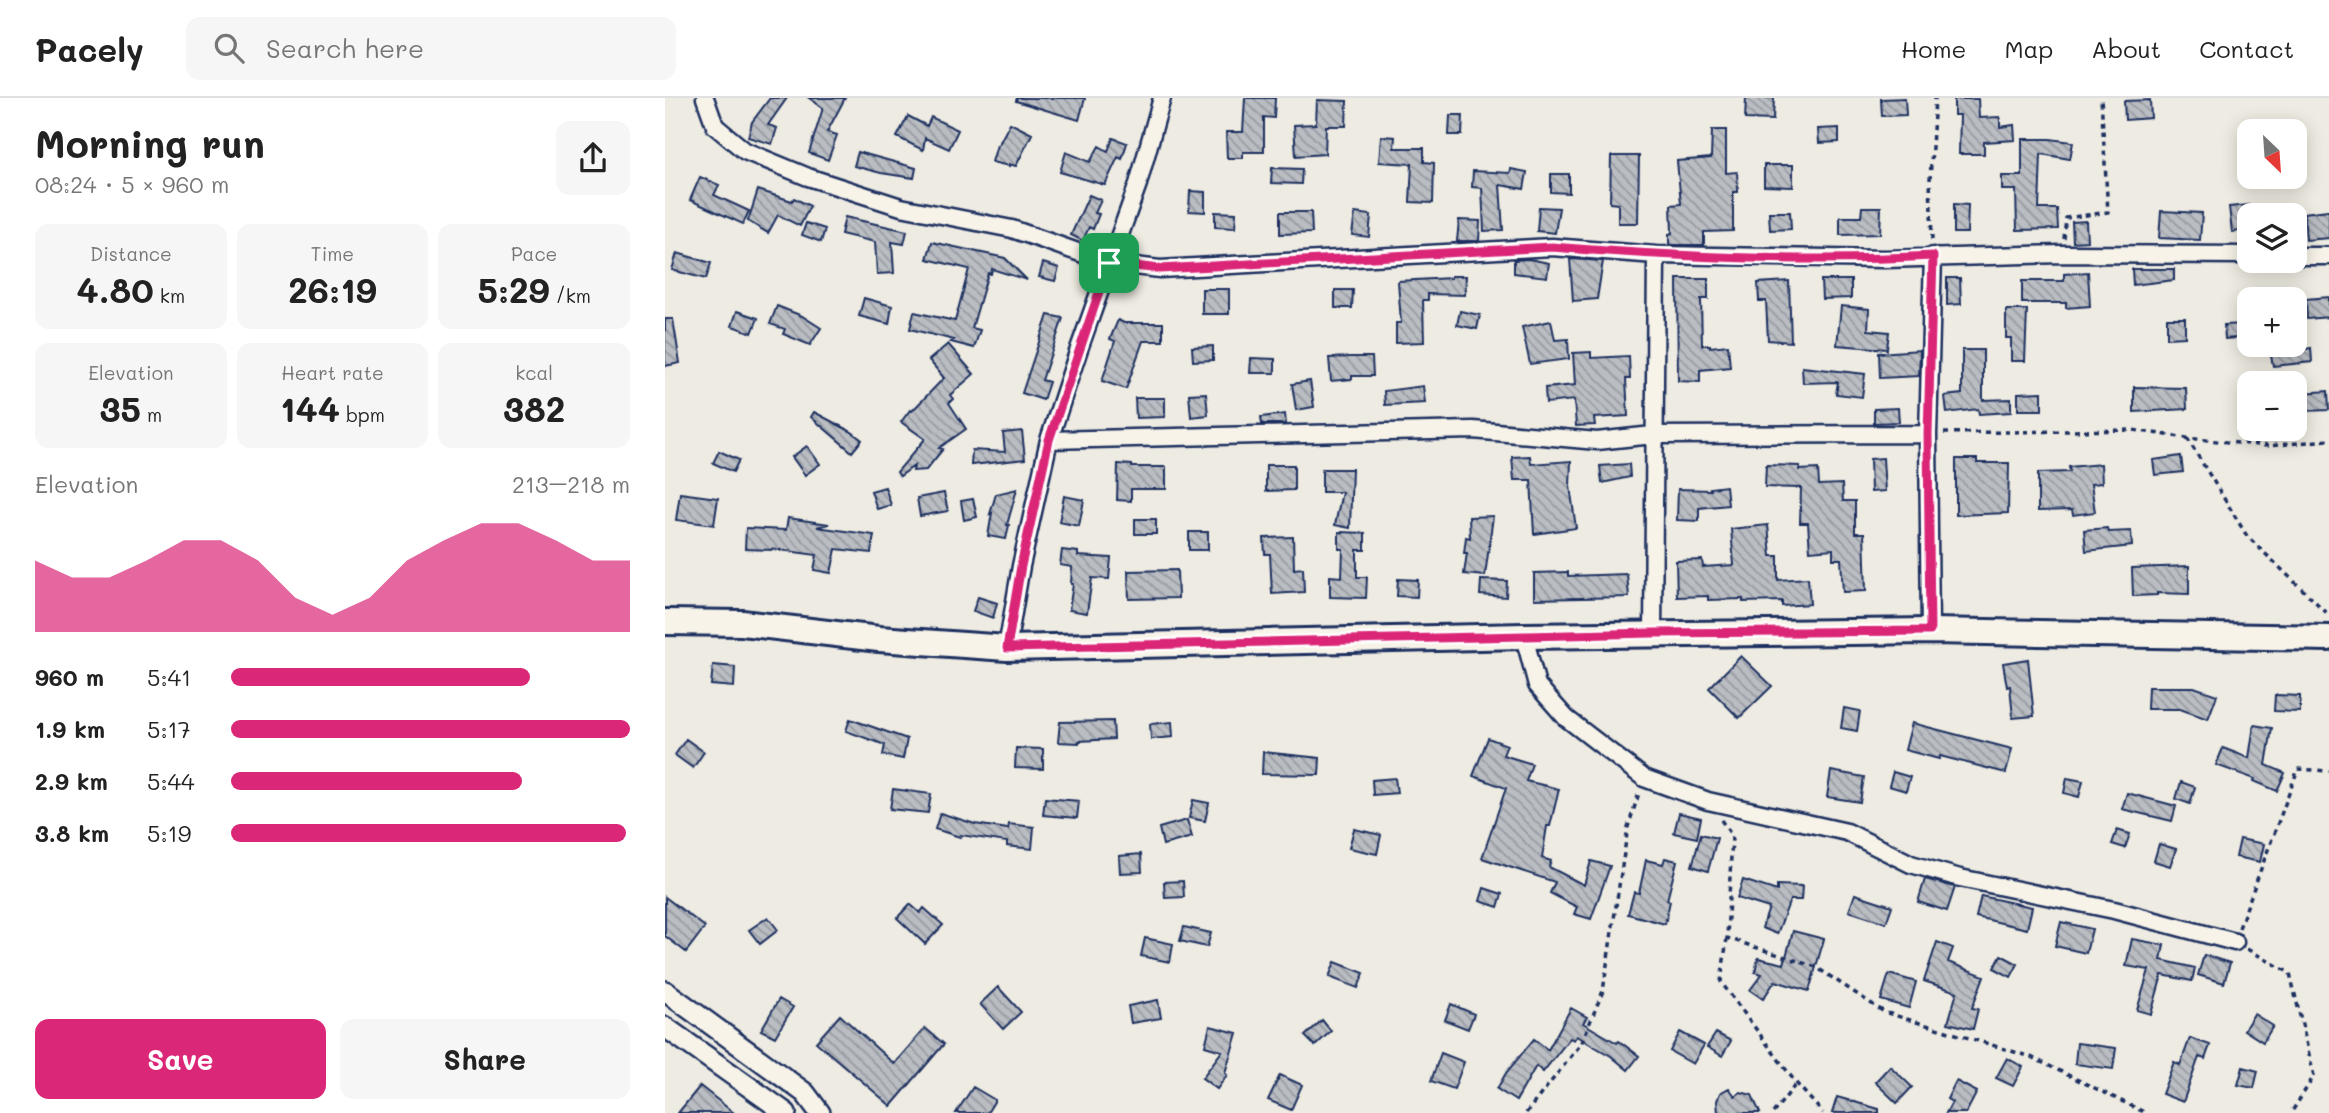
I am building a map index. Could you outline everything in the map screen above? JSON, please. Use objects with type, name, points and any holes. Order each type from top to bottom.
[{"type":"main road","points":[[665,622],[742,623],[879,639],[1007,648],[1653,633],[1930,631],[2329,638]]},
{"type":"street","points":[[705,98],[715,126],[745,151],[808,177],[901,207],[1012,229],[1109,263],[1160,269],[1552,247],[1656,255],[1885,259],[2062,254],[2237,255]]},
{"type":"street","points":[[1007,648],[1049,440],[1138,184],[1162,98]]},
{"type":"street","points":[[1653,633],[1656,255]]},
{"type":"street","points":[[1930,631],[1928,434],[1933,256]]},
{"type":"street","points":[[2307,256],[2329,256]]},
{"type":"street","points":[[1049,440],[1472,430],[1597,441],[1653,435],[1928,434]]},
{"type":"street","points":[[1524,636],[1537,685],[1566,718],[1644,778],[1708,801],[1847,832],[1911,864],[1960,878],[2114,910],[2235,942]]},
{"type":"street","points":[[665,991],[806,1093],[820,1113]]},
{"type":"street","points":[[665,1027],[786,1113]]},
{"type":"path","points":[[1933,256],[1930,180],[1935,98]]},
{"type":"path","points":[[2062,254],[2066,218],[2108,212],[2101,98]]},
{"type":"path","points":[[1928,434],[2133,430],[2187,439],[2267,446],[2329,440]]},
{"type":"path","points":[[2187,439],[2247,536],[2329,615]]},
{"type":"path","points":[[2291,1113],[2314,1076],[2290,973],[2235,942],[2298,769],[2329,771]]},
{"type":"path","points":[[1526,1113],[1581,1044],[1603,991],[1628,827],[1644,778]]},
{"type":"path","points":[[1708,801],[1732,836],[1727,938],[1721,982],[1796,1083],[1823,1113]]},
{"type":"path","points":[[1727,938],[1816,967],[1884,1012],[2031,1057],[2146,1113]]},
{"type":"path","points":[[1773,1113],[1796,1083]]},
{"type":"building","points":[[770,98],[787,98],[768,125],[777,128],[772,144],[748,137],[752,122]]},
{"type":"building","points":[[809,98],[845,98],[827,132],[837,135],[828,160],[809,153],[823,108]]},
{"type":"building","points":[[1017,98],[1085,98],[1079,120],[1016,101]]},
{"type":"building","points":[[1245,98],[1275,98],[1274,118],[1264,117],[1264,152],[1243,152],[1243,158],[1227,158],[1226,132],[1243,132]]},
{"type":"building","points":[[1746,98],[1774,98],[1773,120],[1745,119]]},
{"type":"building","points":[[1905,98],[1906,115],[1882,116],[1881,99]]},
{"type":"building","points":[[1954,99],[1978,99],[1979,118],[2000,117],[2000,127],[2014,125],[2015,140],[1984,142],[1984,154],[1959,154],[1960,115],[1954,115]]},
{"type":"building","points":[[1317,100],[1347,101],[1346,126],[1326,126],[1325,154],[1296,156],[1294,125],[1316,124]]},
{"type":"building","points":[[2150,100],[2151,118],[2125,120],[2124,101]]},
{"type":"building","points":[[1450,115],[1463,115],[1462,135],[1449,135]]},
{"type":"building","points":[[908,116],[927,126],[931,117],[958,130],[949,149],[925,138],[923,150],[897,137]]},
{"type":"building","points":[[1010,123],[1032,134],[1016,166],[992,162],[997,145]]},
{"type":"building","points":[[1839,128],[1839,142],[1819,143],[1818,129]]},
{"type":"building","points":[[1712,130],[1726,130],[1726,173],[1737,172],[1738,192],[1733,192],[1733,231],[1704,232],[1704,245],[1669,245],[1669,234],[1672,233],[1671,205],[1681,204],[1677,161],[1711,158]]},
{"type":"building","points":[[1381,136],[1395,137],[1394,148],[1424,148],[1424,162],[1434,163],[1433,203],[1410,202],[1412,164],[1379,162]]},
{"type":"building","points":[[1113,138],[1127,143],[1122,159],[1118,157],[1105,185],[1060,172],[1066,152],[1090,162],[1099,146],[1108,151]]},
{"type":"building","points":[[2022,139],[2073,142],[2070,159],[2041,154],[2039,209],[2057,209],[2058,229],[2017,230],[2016,190],[2002,190],[2002,176],[2022,176]]},
{"type":"building","points":[[858,152],[916,168],[914,178],[854,166]]},
{"type":"building","points":[[1611,156],[1639,156],[1638,223],[1618,223],[1618,204],[1610,203]]},
{"type":"building","points":[[1764,165],[1793,165],[1793,187],[1764,186]]},
{"type":"building","points":[[1272,168],[1302,169],[1301,184],[1271,183]]},
{"type":"building","points":[[1511,169],[1527,172],[1524,189],[1500,185],[1503,230],[1484,231],[1482,188],[1472,187],[1473,171],[1510,173]]},
{"type":"building","points":[[1551,174],[1569,174],[1569,193],[1551,192]]},
{"type":"building","points":[[700,177],[719,185],[714,195],[749,211],[743,224],[690,200]]},
{"type":"building","points":[[758,190],[792,201],[794,198],[810,206],[800,226],[778,215],[768,233],[748,221]]},
{"type":"building","points":[[1190,191],[1205,192],[1205,212],[1189,211]]},
{"type":"building","points":[[1089,195],[1101,200],[1095,213],[1099,214],[1093,229],[1089,227],[1083,241],[1071,235]]},
{"type":"building","points":[[1954,204],[1968,205],[1967,233],[1954,233]]},
{"type":"building","points":[[2237,206],[2237,231],[2232,232],[2229,207]]},
{"type":"building","points":[[1539,207],[1559,208],[1555,233],[1537,231]]},
{"type":"building","points":[[1862,207],[1881,207],[1880,234],[1840,235],[1840,217],[1861,217]]},
{"type":"building","points":[[2329,210],[2329,238],[2307,240],[2307,213]]},
{"type":"building","points":[[2161,211],[2202,213],[2200,240],[2159,238]]},
{"type":"building","points":[[1215,212],[1236,213],[1235,228],[1215,227]]},
{"type":"building","points":[[1280,212],[1311,212],[1312,233],[1280,234]]},
{"type":"building","points":[[1769,212],[1790,212],[1791,229],[1770,230]]},
{"type":"building","points":[[1355,213],[1371,215],[1369,237],[1352,235]]},
{"type":"building","points":[[845,217],[907,231],[904,244],[892,242],[894,273],[877,274],[875,242],[841,234]]},
{"type":"building","points":[[1459,220],[1480,221],[1479,241],[1457,241]]},
{"type":"building","points":[[2086,221],[2087,241],[2073,242],[2072,222]]},
{"type":"building","points":[[806,223],[825,229],[821,242],[802,235]]},
{"type":"building","points":[[932,242],[1005,258],[1027,280],[992,269],[991,274],[988,273],[972,328],[980,330],[974,348],[910,329],[914,312],[955,321],[969,269],[927,259]]},
{"type":"building","points":[[677,253],[711,263],[706,279],[672,270]]},
{"type":"building","points":[[1529,259],[1549,263],[1547,277],[1514,273],[1514,260]]},
{"type":"building","points":[[1570,259],[1603,261],[1597,299],[1573,301]]},
{"type":"building","points":[[1043,263],[1059,268],[1055,281],[1039,277]]},
{"type":"building","points":[[2132,269],[2174,269],[2174,280],[2133,285]]},
{"type":"building","points":[[2088,272],[2090,306],[2066,308],[2066,303],[2022,303],[2022,281],[2064,281],[2064,274]]},
{"type":"building","points":[[1466,276],[1465,295],[1428,294],[1428,300],[1423,300],[1424,342],[1396,343],[1396,323],[1401,323],[1398,281]]},
{"type":"building","points":[[1947,278],[1960,278],[1961,304],[1947,305]]},
{"type":"building","points":[[1677,279],[1708,279],[1708,299],[1701,299],[1702,345],[1728,345],[1730,367],[1700,370],[1700,382],[1678,381]]},
{"type":"building","points":[[1821,280],[1851,280],[1851,298],[1822,299]]},
{"type":"building","points":[[1789,281],[1791,342],[1768,340],[1766,301],[1759,301],[1758,283]]},
{"type":"building","points":[[1202,289],[1229,289],[1229,314],[1202,314]]},
{"type":"building","points":[[1335,290],[1353,290],[1352,308],[1335,308]]},
{"type":"building","points":[[2329,297],[2329,317],[2307,319],[2307,299]]},
{"type":"building","points":[[864,298],[892,306],[889,324],[859,316]]},
{"type":"building","points":[[777,306],[802,316],[821,328],[810,345],[783,334],[785,329],[770,324]]},
{"type":"building","points":[[1841,306],[1869,309],[1868,330],[1889,332],[1887,349],[1837,345]]},
{"type":"building","points":[[2006,310],[2027,310],[2025,361],[2011,361],[2011,338],[2006,338]]},
{"type":"building","points":[[737,311],[758,318],[752,333],[732,326]]},
{"type":"building","points":[[1460,311],[1480,315],[1477,329],[1457,325]]},
{"type":"building","points":[[1048,315],[1063,318],[1042,380],[1049,382],[1043,400],[1022,393]]},
{"type":"building","points":[[2167,318],[2185,318],[2185,337],[2167,338]]},
{"type":"building","points":[[665,319],[673,319],[680,363],[665,366]]},
{"type":"building","points":[[1118,320],[1124,323],[1163,323],[1163,341],[1143,341],[1126,389],[1102,381],[1115,341],[1110,339]]},
{"type":"building","points":[[1551,321],[1555,340],[1568,339],[1569,359],[1530,364],[1522,327]]},
{"type":"building","points":[[2237,324],[2237,338],[2225,339],[2224,325]]},
{"type":"building","points":[[948,344],[974,374],[950,395],[953,399],[949,403],[966,429],[939,448],[943,449],[926,470],[913,471],[914,466],[900,476],[897,472],[925,439],[901,422],[944,378],[929,360]]},
{"type":"building","points":[[1213,346],[1213,360],[1193,361],[1192,347]]},
{"type":"building","points":[[2311,348],[2312,362],[2273,366],[2271,357],[2307,357],[2307,349]]},
{"type":"building","points":[[1920,350],[1919,376],[1880,378],[1879,353]]},
{"type":"building","points":[[1962,350],[1983,350],[1983,400],[2011,399],[2011,412],[1979,414],[1978,409],[1947,413],[1945,396],[1962,394]]},
{"type":"building","points":[[1591,352],[1591,358],[1629,356],[1630,379],[1626,379],[1628,416],[1594,418],[1595,425],[1576,426],[1574,400],[1546,403],[1545,388],[1575,385],[1573,353]]},
{"type":"building","points":[[1372,357],[1373,376],[1352,376],[1352,379],[1331,381],[1329,358]]},
{"type":"building","points":[[1251,358],[1275,359],[1275,373],[1250,373]]},
{"type":"building","points":[[1802,367],[1865,374],[1862,397],[1836,394],[1838,382],[1803,383]]},
{"type":"building","points":[[1310,381],[1314,407],[1296,410],[1292,384]]},
{"type":"building","points":[[1423,386],[1425,403],[1385,405],[1384,391]]},
{"type":"building","points":[[2134,387],[2186,388],[2187,409],[2134,412]]},
{"type":"building","points":[[2328,391],[2329,410],[2307,411],[2307,393]]},
{"type":"building","points":[[2042,392],[2042,410],[2018,410],[2018,393]]},
{"type":"building","points":[[1206,393],[1208,415],[1191,417],[1189,394]]},
{"type":"building","points":[[1135,398],[1165,398],[1165,417],[1136,418]]},
{"type":"building","points":[[1898,408],[1899,422],[1874,423],[1874,409]]},
{"type":"building","points":[[814,412],[862,440],[852,452],[811,417]]},
{"type":"building","points":[[1285,414],[1286,424],[1262,424],[1261,417]]},
{"type":"building","points":[[1022,431],[1025,459],[971,465],[972,450],[1005,452],[1003,433]]},
{"type":"building","points":[[807,446],[820,464],[805,475],[792,457]]},
{"type":"building","points":[[719,451],[739,460],[733,472],[713,463]]},
{"type":"building","points":[[1530,456],[1531,464],[1571,461],[1570,486],[1576,528],[1534,534],[1531,480],[1514,480],[1512,457]]},
{"type":"building","points":[[2181,456],[2183,472],[2155,475],[2153,460]]},
{"type":"building","points":[[1883,458],[1885,491],[1871,492],[1870,459]]},
{"type":"building","points":[[1956,459],[1977,459],[1977,463],[2009,463],[2008,513],[1956,515]]},
{"type":"building","points":[[1118,464],[1132,467],[1166,467],[1166,489],[1131,489],[1131,501],[1117,500]]},
{"type":"building","points":[[1629,464],[1630,477],[1602,483],[1600,466]]},
{"type":"building","points":[[2101,464],[2102,483],[2091,484],[2095,512],[2073,515],[2072,510],[2038,511],[2038,473],[2070,472],[2069,467]]},
{"type":"building","points":[[1266,465],[1294,465],[1294,490],[1266,491]]},
{"type":"building","points":[[1766,465],[1800,466],[1799,470],[1818,469],[1819,485],[1842,484],[1843,501],[1855,501],[1855,533],[1864,533],[1866,591],[1843,592],[1841,559],[1833,559],[1833,549],[1810,551],[1808,523],[1800,523],[1801,488],[1765,487]]},
{"type":"building","points":[[1322,469],[1352,469],[1350,528],[1335,525],[1342,492],[1322,492]]},
{"type":"building","points":[[1726,486],[1728,505],[1699,508],[1699,521],[1677,520],[1678,489],[1711,490],[1710,488]]},
{"type":"building","points":[[885,487],[891,505],[877,509],[871,491]]},
{"type":"building","points":[[1017,489],[1006,539],[988,536],[992,513],[990,514],[996,494]]},
{"type":"building","points":[[680,493],[718,498],[714,525],[676,520]]},
{"type":"building","points":[[944,493],[948,511],[920,516],[917,498]]},
{"type":"building","points":[[1064,496],[1084,500],[1079,526],[1059,522]]},
{"type":"building","points":[[973,499],[977,517],[964,520],[961,501]]},
{"type":"building","points":[[1493,516],[1485,576],[1464,574],[1466,537],[1470,538],[1469,517]]},
{"type":"building","points":[[788,518],[829,524],[817,527],[874,535],[871,553],[836,549],[831,573],[814,570],[817,555],[772,549],[745,549],[746,528],[786,530]]},
{"type":"building","points":[[1135,519],[1156,519],[1156,534],[1135,534]]},
{"type":"building","points":[[1768,525],[1771,556],[1778,556],[1778,580],[1808,578],[1810,604],[1782,606],[1782,601],[1743,602],[1743,599],[1708,600],[1708,596],[1677,597],[1676,561],[1702,560],[1703,567],[1734,565],[1731,529]]},
{"type":"building","points":[[2107,528],[2108,532],[2131,531],[2132,546],[2086,551],[2084,530]]},
{"type":"building","points":[[1189,532],[1208,532],[1208,550],[1189,550]]},
{"type":"building","points":[[1339,532],[1365,533],[1365,550],[1357,550],[1357,577],[1367,577],[1366,598],[1330,597],[1330,576],[1342,577],[1343,549],[1339,549]]},
{"type":"building","points":[[1293,537],[1294,569],[1303,568],[1304,592],[1272,594],[1270,554],[1265,554],[1264,538]]},
{"type":"building","points":[[1062,550],[1078,552],[1078,556],[1111,558],[1109,579],[1092,578],[1087,613],[1069,610],[1073,584],[1072,567],[1060,565]]},
{"type":"building","points":[[2189,566],[2189,594],[2157,593],[2133,596],[2132,568]]},
{"type":"building","points":[[1177,570],[1178,598],[1129,599],[1128,571]]},
{"type":"building","points":[[1568,572],[1568,576],[1627,574],[1629,597],[1534,599],[1534,573]]},
{"type":"building","points":[[1398,579],[1418,580],[1417,597],[1397,596]]},
{"type":"building","points":[[1481,580],[1507,581],[1506,597],[1480,595]]},
{"type":"building","points":[[978,597],[997,603],[993,618],[973,611]]},
{"type":"building","points":[[1741,656],[1772,686],[1739,718],[1709,688]]},
{"type":"building","points":[[2028,659],[2034,716],[2013,718],[2010,686],[2007,687],[2003,663]]},
{"type":"building","points":[[713,665],[735,667],[734,687],[711,685]]},
{"type":"building","points":[[2148,687],[2194,687],[2217,695],[2208,719],[2180,709],[2147,709]]},
{"type":"building","points":[[2275,695],[2300,696],[2300,712],[2274,711]]},
{"type":"building","points":[[1844,708],[1860,711],[1857,731],[1841,728]]},
{"type":"building","points":[[850,719],[907,739],[903,759],[883,755],[885,745],[846,731]]},
{"type":"building","points":[[1113,721],[1114,739],[1079,743],[1058,742],[1060,722]]},
{"type":"building","points":[[1172,722],[1173,737],[1151,739],[1150,724]]},
{"type":"building","points":[[1912,723],[2012,749],[2006,773],[1905,750]]},
{"type":"building","points":[[2254,725],[2272,728],[2266,765],[2285,773],[2277,791],[2254,781],[2255,779],[2216,765],[2223,748],[2249,758]]},
{"type":"building","points":[[1488,738],[1507,745],[1503,755],[1532,764],[1526,781],[1559,789],[1550,826],[1547,826],[1542,858],[1551,861],[1549,867],[1584,885],[1591,861],[1610,866],[1591,919],[1574,914],[1577,907],[1550,893],[1555,882],[1482,858],[1506,788],[1473,776]]},
{"type":"building","points":[[686,739],[704,752],[693,768],[675,755]]},
{"type":"building","points":[[1016,748],[1043,749],[1043,769],[1015,768]]},
{"type":"building","points":[[1263,752],[1320,758],[1319,775],[1262,774]]},
{"type":"building","points":[[1831,771],[1864,777],[1860,802],[1827,797]]},
{"type":"building","points":[[1893,772],[1910,777],[1906,791],[1889,786]]},
{"type":"building","points":[[1395,778],[1397,793],[1373,795],[1372,780]]},
{"type":"building","points":[[2067,778],[2083,781],[2079,797],[2064,793]]},
{"type":"building","points":[[2181,782],[2195,787],[2190,804],[2176,799]]},
{"type":"building","points":[[893,789],[931,794],[928,813],[890,809]]},
{"type":"building","points":[[2127,793],[2176,806],[2172,821],[2122,809]]},
{"type":"building","points":[[1045,798],[1079,801],[1077,818],[1043,815]]},
{"type":"building","points":[[1193,800],[1209,803],[1205,821],[1189,818]]},
{"type":"building","points":[[940,813],[975,824],[1008,829],[1009,824],[1034,827],[1032,849],[1007,846],[1007,842],[960,837],[935,829]]},
{"type":"building","points":[[1679,813],[1701,818],[1697,838],[1674,833]]},
{"type":"building","points":[[1187,820],[1192,837],[1163,845],[1159,828]]},
{"type":"building","points":[[1354,829],[1381,835],[1377,854],[1349,848]]},
{"type":"building","points":[[2117,830],[2130,834],[2125,848],[2112,844]]},
{"type":"building","points":[[1701,834],[1717,838],[1708,871],[1692,866]]},
{"type":"building","points":[[2240,839],[2264,844],[2260,862],[2236,857]]},
{"type":"building","points":[[2159,844],[2176,849],[2170,866],[2154,861]]},
{"type":"building","points":[[1141,854],[1142,872],[1120,873],[1119,856]]},
{"type":"building","points":[[1665,858],[1677,861],[1667,900],[1670,901],[1665,924],[1628,914],[1634,892],[1639,893],[1646,860],[1663,864]]},
{"type":"building","points":[[1925,879],[1955,887],[1947,911],[1918,902]]},
{"type":"building","points":[[1743,880],[1777,891],[1777,885],[1802,886],[1801,900],[1790,900],[1777,934],[1762,928],[1769,908],[1737,898]]},
{"type":"building","points":[[1183,881],[1184,897],[1165,898],[1164,882]]},
{"type":"building","points":[[1484,888],[1502,894],[1498,907],[1480,901]]},
{"type":"building","points":[[1855,894],[1892,906],[1886,923],[1849,911]]},
{"type":"building","points":[[1981,896],[2032,907],[2027,929],[1976,917]]},
{"type":"building","points":[[665,897],[705,927],[686,952],[665,936]]},
{"type":"building","points":[[910,904],[920,913],[924,908],[943,925],[925,944],[897,918]]},
{"type":"building","points":[[768,917],[778,930],[760,944],[749,930]]},
{"type":"building","points":[[2061,922],[2092,929],[2086,953],[2055,946]]},
{"type":"building","points":[[1184,927],[1211,933],[1207,947],[1180,941]]},
{"type":"building","points":[[1793,931],[1824,939],[1809,991],[1775,981],[1763,999],[1750,990],[1762,974],[1755,972],[1758,958],[1784,964]]},
{"type":"building","points":[[1145,938],[1173,944],[1170,962],[1141,956]]},
{"type":"building","points":[[2132,939],[2164,945],[2161,960],[2195,968],[2192,981],[2162,975],[2151,1014],[2137,1010],[2149,970],[2126,966]]},
{"type":"building","points":[[1937,942],[1953,948],[1948,962],[1984,976],[1972,1008],[1978,1009],[1973,1029],[1948,1023],[1957,992],[1924,981]]},
{"type":"building","points":[[2001,955],[2018,964],[2011,977],[1994,968]]},
{"type":"building","points":[[2204,955],[2230,963],[2224,983],[2198,975]]},
{"type":"building","points":[[1335,962],[1364,973],[1358,988],[1329,977]]},
{"type":"building","points":[[1889,974],[1916,982],[1909,1008],[1881,1000]]},
{"type":"building","points":[[998,987],[1021,1012],[1003,1029],[980,1004]]},
{"type":"building","points":[[779,999],[793,1007],[775,1037],[761,1030]]},
{"type":"building","points":[[1158,1000],[1161,1018],[1131,1023],[1128,1006]]},
{"type":"building","points":[[1451,1004],[1474,1014],[1468,1029],[1445,1020]]},
{"type":"building","points":[[1571,1008],[1587,1017],[1583,1023],[1617,1043],[1619,1041],[1639,1056],[1628,1070],[1611,1056],[1576,1036],[1574,1040],[1570,1038],[1543,1072],[1536,1066],[1516,1101],[1497,1089],[1506,1073],[1534,1039],[1548,1050]]},
{"type":"building","points":[[2254,1014],[2273,1026],[2263,1042],[2244,1030]]},
{"type":"building","points":[[840,1015],[894,1064],[925,1028],[944,1044],[891,1106],[816,1042]]},
{"type":"building","points":[[1322,1020],[1331,1031],[1315,1046],[1305,1036]]},
{"type":"building","points":[[1210,1026],[1237,1033],[1225,1073],[1227,1075],[1217,1089],[1202,1078],[1222,1051],[1205,1046]]},
{"type":"building","points":[[1680,1032],[1704,1045],[1693,1064],[1670,1051]]},
{"type":"building","points":[[1716,1033],[1731,1041],[1722,1056],[1707,1047]]},
{"type":"building","points":[[2190,1038],[2210,1045],[2205,1059],[2199,1057],[2183,1102],[2162,1094],[2174,1062],[2180,1065]]},
{"type":"building","points":[[2077,1043],[2116,1048],[2113,1069],[2075,1064]]},
{"type":"building","points":[[1441,1053],[1464,1062],[1454,1089],[1431,1081]]},
{"type":"building","points":[[2007,1058],[2023,1067],[2013,1086],[1996,1078]]},
{"type":"building","points":[[1890,1066],[1912,1087],[1897,1103],[1875,1082]]},
{"type":"building","points":[[2243,1067],[2258,1071],[2254,1088],[2238,1085]]},
{"type":"building","points":[[1280,1075],[1302,1085],[1291,1110],[1268,1100]]},
{"type":"building","points":[[1956,1081],[1977,1092],[1966,1113],[1946,1113],[1952,1102],[1947,1099]]},
{"type":"building","points":[[700,1086],[734,1113],[678,1113]]},
{"type":"building","points":[[973,1087],[995,1100],[987,1113],[956,1113]]},
{"type":"building","points":[[1729,1088],[1735,1096],[1741,1092],[1752,1095],[1760,1113],[1718,1113],[1717,1101],[1720,1093]]},
{"type":"building","points":[[1837,1097],[1879,1109],[1879,1113],[1832,1113]]},
{"type":"route","points":[[1552,247],[1656,255],[1885,259],[1933,256],[1928,434],[1930,631],[1653,633],[1007,648],[1021,566],[1049,440],[1109,263],[1160,269],[1552,247]]}]
